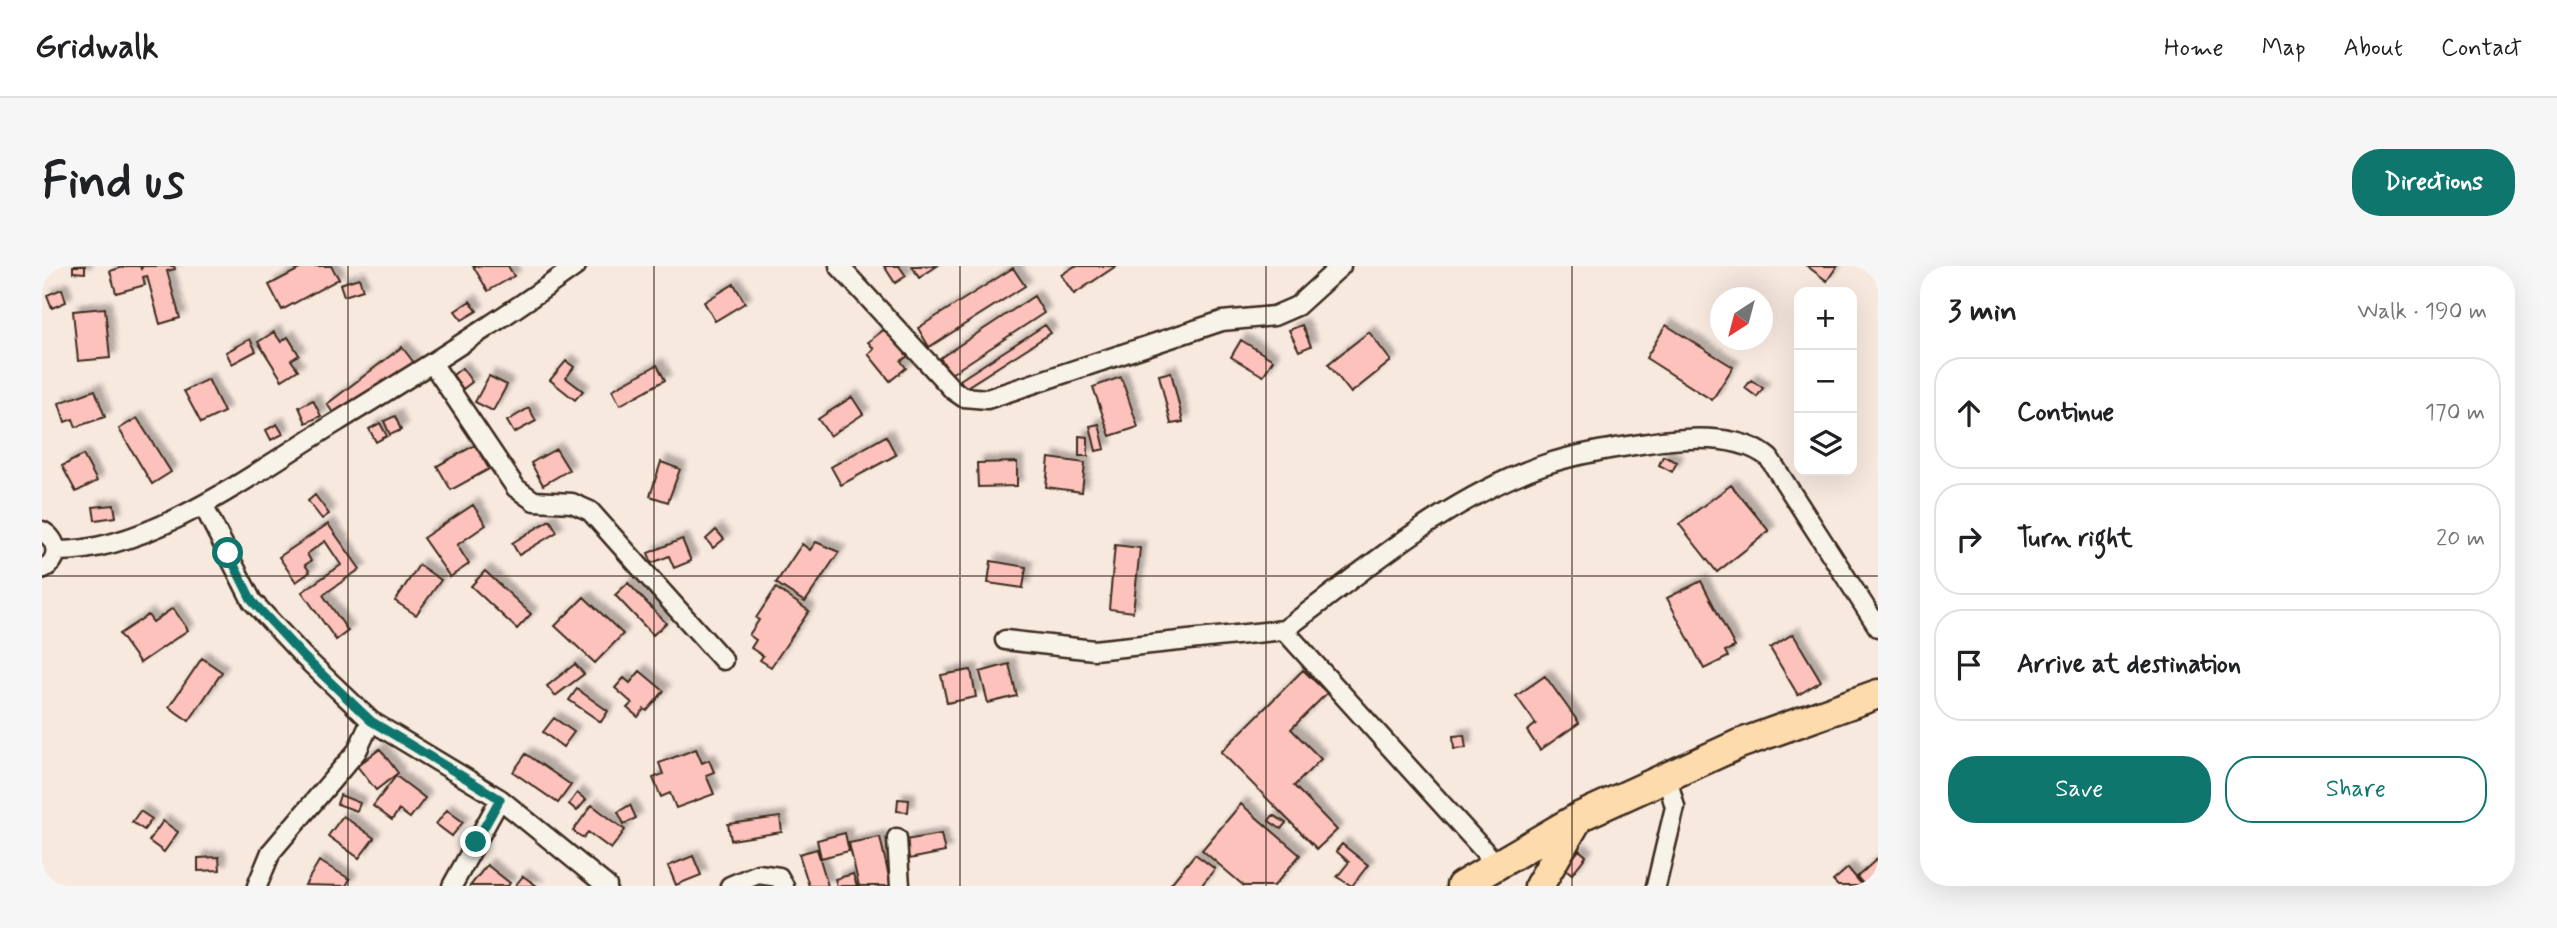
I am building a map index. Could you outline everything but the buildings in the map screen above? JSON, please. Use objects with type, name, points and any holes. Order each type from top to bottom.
[{"type":"main road","points":[[1461,886],[1579,817],[1739,744],[1878,694]]},
{"type":"main road","points":[[1539,886],[1579,817]]},
{"type":"street","points":[[56,551],[82,551],[118,543],[204,505],[492,326],[576,266]]},
{"type":"street","points":[[839,266],[953,390],[962,397],[975,400],[1014,391],[1222,321],[1274,316],[1297,306],[1341,266]]},
{"type":"street","points":[[432,363],[516,488],[534,501],[572,502],[590,511],[723,660]]},
{"type":"street","points":[[1005,640],[1094,650],[1283,630],[1458,505],[1541,466],[1591,451],[1681,439],[1743,443],[1758,448],[1769,458],[1878,627]]},
{"type":"street","points":[[204,505],[252,601],[304,657],[371,721],[500,799],[609,885]]},
{"type":"street","points":[[42,531],[52,537],[56,551],[53,560],[42,569]]},
{"type":"street","points":[[1283,630],[1497,865]]},
{"type":"street","points":[[257,886],[271,852],[357,751],[371,721]]},
{"type":"street","points":[[1656,886],[1675,807],[1667,778]]},
{"type":"street","points":[[452,886],[500,799]]},
{"type":"street","points":[[897,838],[900,886]]},
{"type":"street","points":[[730,886],[758,874],[779,877],[784,886]]},
{"type":"route","points":[[228,553],[252,601],[304,657],[371,721],[500,799],[476,842]]}]
